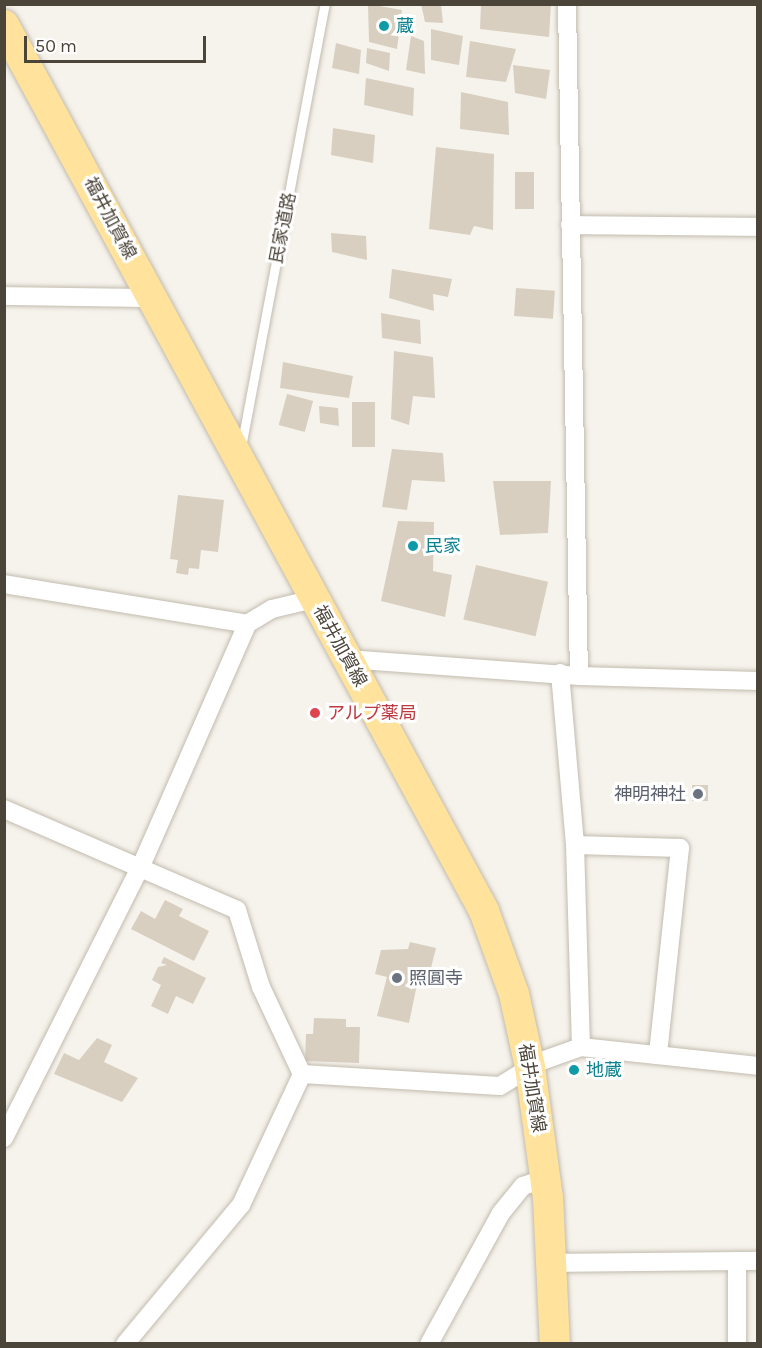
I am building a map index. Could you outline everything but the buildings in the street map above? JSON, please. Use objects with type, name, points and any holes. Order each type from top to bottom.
[{"type":"main road","name":"福井加賀線","points":[[4,25],[240,452],[314,599],[484,911],[514,994],[530,1067],[546,1178],[555,1344]]},
{"type":"street","points":[[567,4],[579,676]]},
{"type":"street","points":[[570,225],[758,227]]},
{"type":"street","points":[[4,296],[153,298]]},
{"type":"street","points":[[4,584],[247,624]]},
{"type":"street","points":[[4,1138],[141,866],[247,624],[272,609],[314,599]]},
{"type":"street","points":[[347,659],[579,676],[758,681]]},
{"type":"street","points":[[560,673],[575,845],[581,1047]]},
{"type":"street","points":[[4,808],[141,866],[237,910],[261,987],[302,1074]]},
{"type":"street","points":[[575,845],[680,848],[658,1054]]},
{"type":"street","points":[[302,1074],[500,1086],[530,1067],[581,1047],[758,1066]]},
{"type":"street","points":[[125,1344],[241,1205],[302,1074]]},
{"type":"street","points":[[429,1344],[501,1213],[523,1186],[546,1178]]},
{"type":"street","points":[[737,1261],[737,1344]]},
{"type":"street","points":[[552,1263],[758,1261]]},
{"type":"lane","name":"民家道路","points":[[240,452],[325,4]]},
{"type":"place","name":"蔵","points":[[384,26]]},
{"type":"place","name":"民家","points":[[413,546]]},
{"type":"place","name":"アルプ薬局","points":[[315,713]]},
{"type":"place","name":"神明神社","points":[[698,794]]},
{"type":"place","name":"照圓寺","points":[[397,978]]},
{"type":"place","name":"地蔵","points":[[574,1070]]}]
